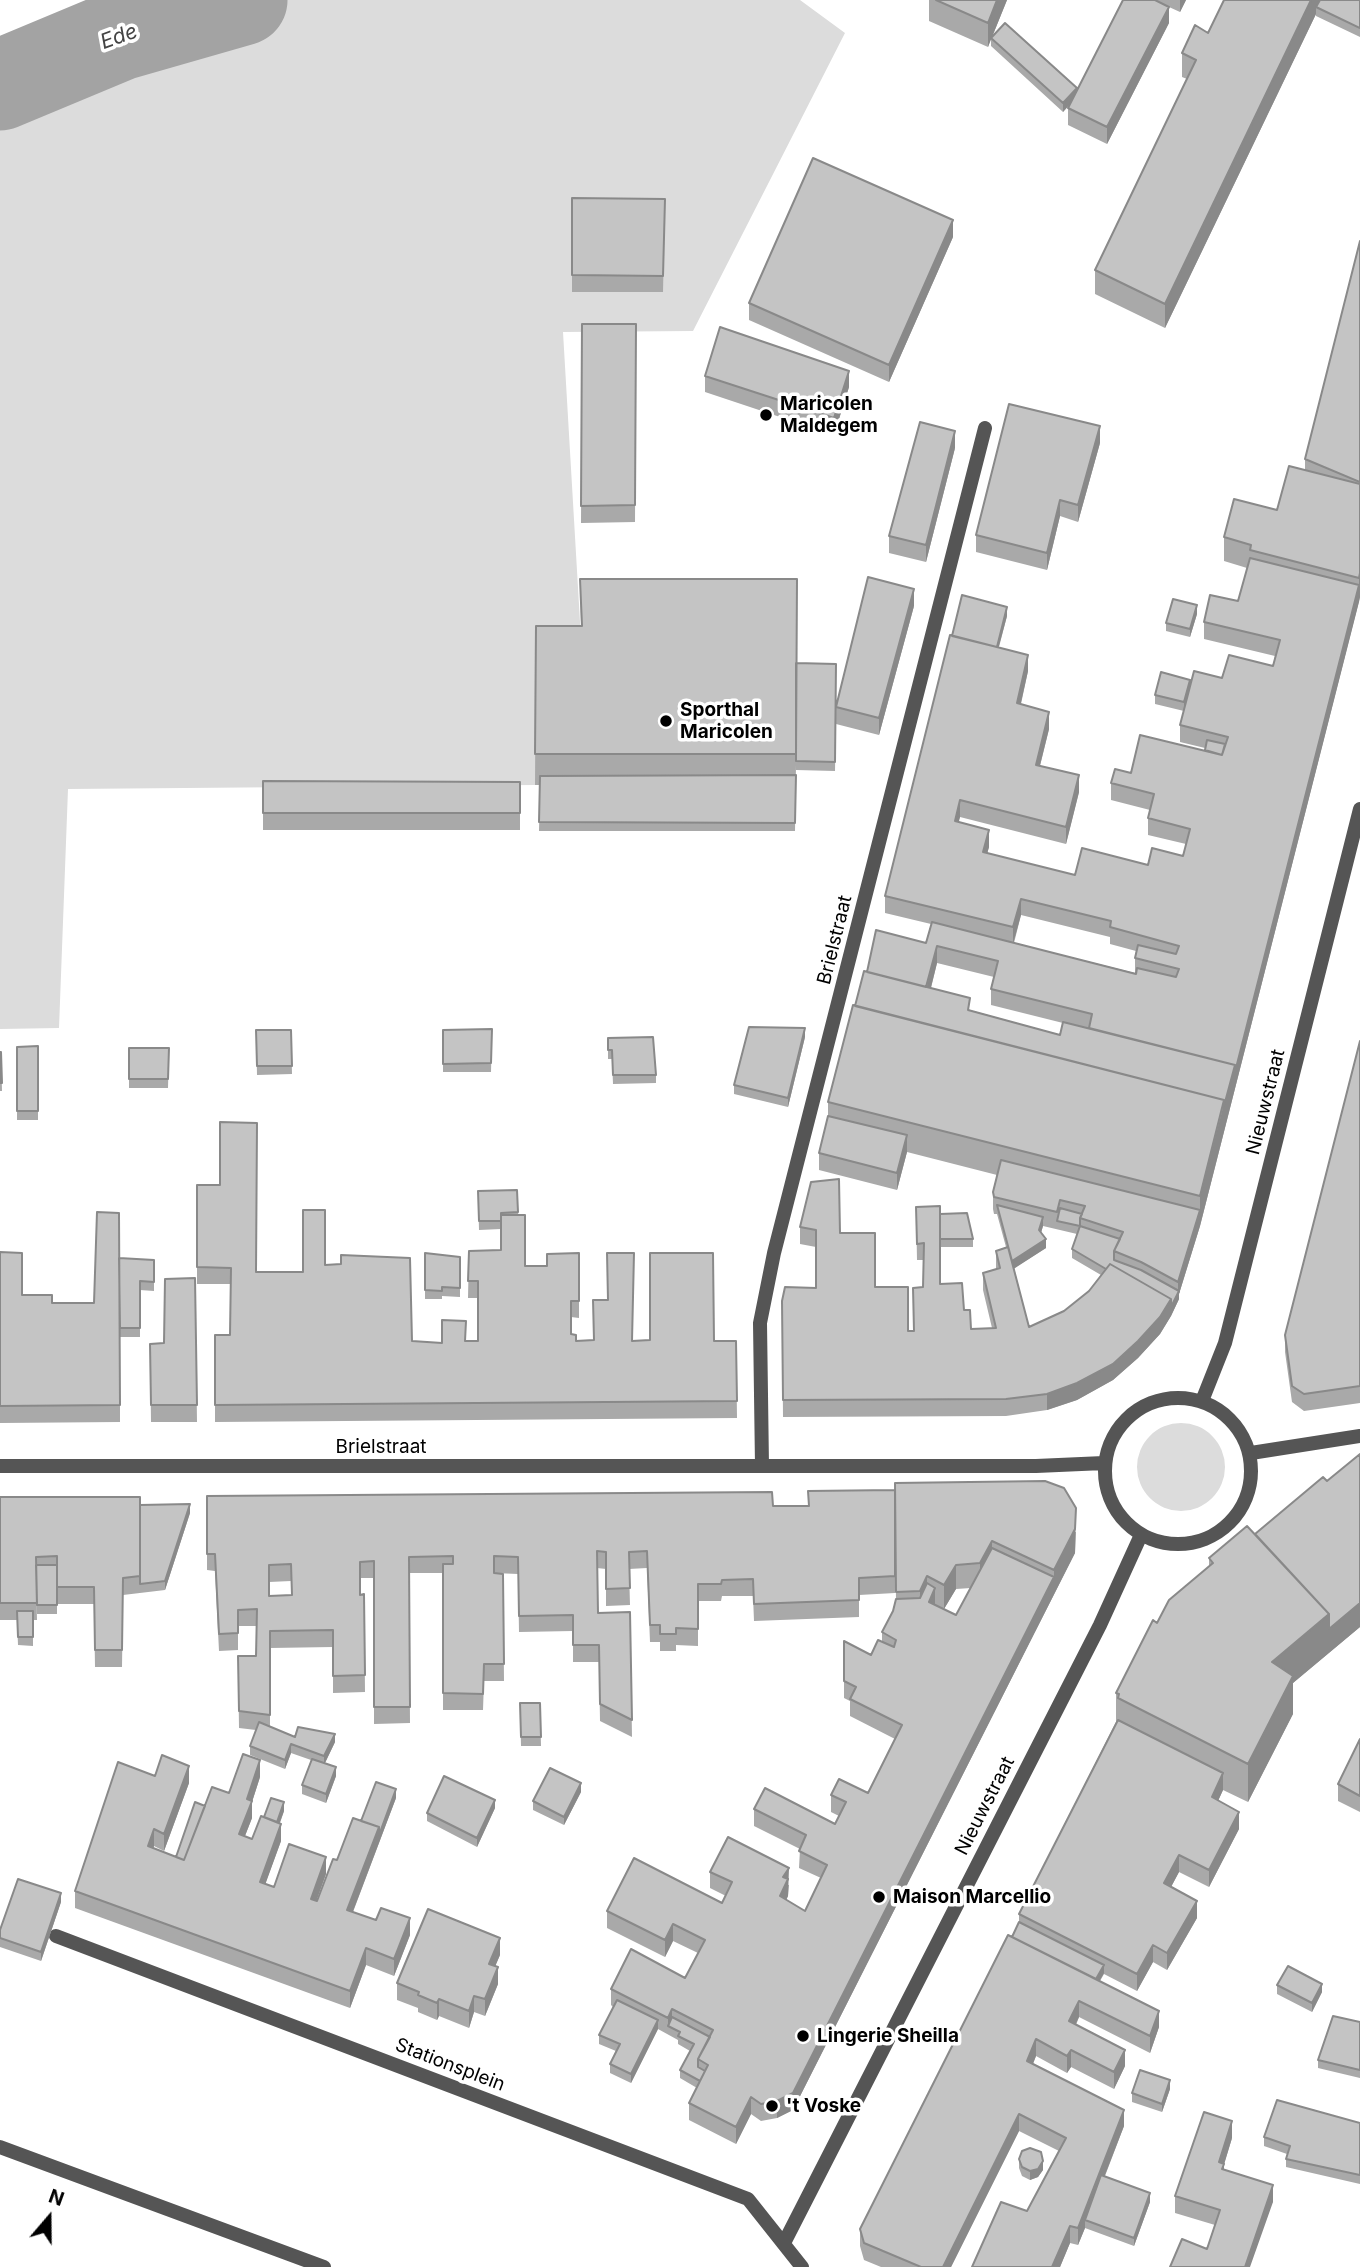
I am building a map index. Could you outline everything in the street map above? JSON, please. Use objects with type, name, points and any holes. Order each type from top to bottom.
[{"type":"street","name":"Brielstraat","points":[[762,1466],[760,1323],[774,1253],[985,428]]},
{"type":"street","name":"Nieuwstraat","points":[[1202,1401],[1225,1343],[1360,809]]},
{"type":"street","points":[[1166,1398],[1202,1401],[1223,1411],[1238,1427],[1251,1453],[1252,1482],[1240,1514],[1212,1538],[1182,1546],[1140,1535],[1119,1516],[1107,1494],[1104,1464],[1116,1430],[1139,1408],[1166,1398]]},
{"type":"street","points":[[1251,1453],[1360,1436]]},
{"type":"street","name":"Brielstraat","points":[[0,1466],[1104,1464]]},
{"type":"street","name":"Nieuwstraat","points":[[784,2243],[1100,1625],[1140,1535]]},
{"type":"street","name":"Stationsplein","points":[[56,1936],[748,2199],[802,2267]]},
{"type":"street","points":[[0,2147],[324,2267]]},
{"type":"shaded area","points":[[242,0],[800,0],[845,33],[693,331],[563,332],[582,656],[535,785],[68,789],[59,1028],[0,1029],[0,85],[120,35]]},
{"type":"shaded area","points":[[1181,1423],[1206,1430],[1218,1442],[1225,1467],[1218,1492],[1206,1504],[1181,1511],[1156,1504],[1144,1492],[1137,1467],[1144,1442],[1156,1430]]},
{"type":"building","points":[[936,0],[997,0],[988,23]]},
{"type":"building","points":[[1123,0],[1155,0],[1169,7],[1107,127],[1068,108]]},
{"type":"building","points":[[1224,0],[1311,0],[1165,304],[1095,270],[1196,60],[1182,53],[1195,25],[1208,33]]},
{"type":"building","points":[[1320,0],[1360,0],[1360,28],[1316,7]]},
{"type":"building","points":[[1005,23],[1077,88],[1063,103],[991,38]]},
{"type":"building","points":[[813,158],[953,220],[889,365],[749,303]]},
{"type":"building","points":[[572,198],[665,199],[663,276],[572,275]]},
{"type":"building","points":[[1360,241],[1360,482],[1305,459]]},
{"type":"building","points":[[582,324],[636,324],[635,505],[581,506]]},
{"type":"building","points":[[720,327],[849,371],[834,418],[705,376]]},
{"type":"building","points":[[1009,404],[1100,426],[1078,505],[1060,500],[1047,553],[976,535]]},
{"type":"building","points":[[920,422],[955,431],[926,545],[889,536]]},
{"type":"building","points":[[1289,466],[1360,484],[1359,578],[1250,550],[1251,545],[1224,537],[1234,499],[1277,510]]},
{"type":"building","points":[[1250,558],[1359,585],[1235,1072],[1235,1065],[1089,1028],[1092,1014],[991,989],[998,961],[937,946],[926,987],[867,972],[876,930],[926,943],[932,922],[1136,974],[1137,968],[1176,977],[1179,969],[1135,958],[1138,945],[1176,954],[1179,946],[1110,927],[1111,921],[1021,899],[1013,927],[885,896],[950,635],[1028,655],[1017,703],[1049,712],[1036,765],[1079,775],[1066,827],[960,800],[955,821],[989,830],[983,852],[1075,875],[1082,848],[1148,865],[1152,848],[1183,856],[1190,829],[1148,818],[1154,794],[1111,783],[1115,769],[1131,773],[1140,735],[1222,755],[1228,737],[1180,725],[1194,671],[1222,678],[1229,655],[1273,666],[1280,640],[1204,622],[1210,595],[1238,601]]},
{"type":"building","points":[[868,577],[914,589],[879,718],[836,707]]},
{"type":"building","name":"Sporthal Maricolen","points":[[580,579],[797,579],[796,754],[535,754],[536,626],[582,626]]},
{"type":"building","points":[[962,595],[1007,607],[997,647],[952,636]]},
{"type":"building","points":[[1173,599],[1197,605],[1190,629],[1166,623]]},
{"type":"building","points":[[796,663],[836,664],[835,762],[796,761]]},
{"type":"building","points":[[1161,672],[1190,680],[1184,702],[1155,695]]},
{"type":"building","points":[[1207,740],[1225,744],[1222,755],[1205,750]]},
{"type":"building","points":[[796,775],[795,823],[539,822],[540,776]]},
{"type":"building","points":[[263,781],[520,782],[520,813],[263,813]]},
{"type":"building","points":[[864,971],[970,998],[968,1010],[1060,1035],[1063,1022],[1235,1065],[1224,1106],[1224,1100],[855,1006]]},
{"type":"building","points":[[853,1005],[1224,1100],[1200,1196],[828,1102]]},
{"type":"building","points":[[749,1027],[805,1028],[788,1098],[734,1085]]},
{"type":"building","points":[[492,1029],[491,1063],[443,1064],[443,1030]]},
{"type":"building","points":[[256,1030],[291,1030],[292,1066],[257,1066]]},
{"type":"building","points":[[653,1037],[656,1075],[613,1075],[612,1050],[608,1050],[608,1038]]},
{"type":"building","points":[[1360,1041],[1360,1386],[1304,1394],[1292,1386],[1285,1335]]},
{"type":"building","points":[[38,1046],[38,1111],[17,1111],[17,1047]]},
{"type":"building","points":[[129,1048],[169,1048],[168,1079],[129,1079]]},
{"type":"building","points":[[1,1052],[2,1083],[0,1083]]},
{"type":"building","points":[[828,1116],[907,1135],[897,1173],[819,1153]]},
{"type":"building","points":[[220,1122],[257,1123],[256,1272],[303,1272],[303,1210],[325,1210],[325,1265],[341,1264],[341,1255],[410,1258],[412,1341],[442,1343],[442,1320],[466,1321],[465,1341],[478,1341],[478,1281],[468,1281],[469,1251],[501,1250],[501,1215],[525,1215],[525,1266],[547,1266],[547,1254],[579,1253],[579,1301],[571,1301],[571,1334],[576,1335],[576,1341],[594,1340],[593,1300],[608,1300],[607,1253],[634,1253],[632,1341],[650,1340],[650,1253],[713,1253],[714,1341],[736,1341],[737,1401],[215,1405],[215,1335],[230,1335],[231,1268],[197,1267],[197,1185],[220,1185]]},
{"type":"building","points":[[1001,1160],[1200,1210],[1178,1282],[1114,1251],[1123,1232],[1080,1218],[1085,1206],[1060,1200],[1057,1212],[994,1197]]},
{"type":"building","points":[[839,1179],[840,1233],[875,1233],[875,1287],[908,1287],[908,1331],[914,1331],[913,1288],[923,1287],[924,1243],[917,1244],[916,1207],[940,1206],[940,1284],[962,1283],[964,1310],[970,1310],[971,1329],[996,1328],[983,1273],[1000,1268],[996,1251],[1008,1247],[1029,1327],[1064,1311],[1089,1291],[1110,1264],[1171,1299],[1160,1317],[1113,1364],[1077,1383],[1047,1394],[1006,1399],[783,1400],[782,1301],[785,1287],[816,1288],[816,1230],[800,1227],[811,1182]]},
{"type":"building","points":[[517,1190],[518,1212],[501,1213],[501,1221],[479,1221],[478,1191]]},
{"type":"building","points":[[997,1205],[1043,1217],[1039,1230],[1046,1239],[1012,1261]]},
{"type":"building","points":[[1060,1208],[1082,1214],[1080,1226],[1057,1221]]},
{"type":"building","points":[[97,1212],[119,1213],[120,1405],[0,1406],[0,1252],[22,1253],[22,1295],[52,1295],[52,1303],[94,1303]]},
{"type":"building","points":[[967,1213],[973,1239],[940,1239],[940,1214]]},
{"type":"building","points":[[1080,1226],[1120,1239],[1114,1251],[1114,1260],[1141,1270],[1179,1291],[1171,1307],[1171,1299],[1110,1264],[1106,1269],[1072,1249]]},
{"type":"building","points":[[425,1253],[460,1257],[460,1288],[425,1290]]},
{"type":"building","points":[[119,1258],[154,1260],[154,1282],[140,1281],[140,1328],[120,1328]]},
{"type":"building","points":[[195,1278],[197,1405],[151,1405],[150,1344],[164,1343],[165,1279]]},
{"type":"building","points":[[1360,1454],[1360,1603],[1329,1629],[1329,1614],[1255,1534],[1323,1477],[1327,1481]]},
{"type":"building","points":[[1045,1481],[1064,1488],[1076,1508],[1075,1529],[1054,1570],[992,1541],[980,1563],[956,1565],[944,1585],[927,1576],[920,1591],[896,1592],[895,1483]]},
{"type":"building","points":[[895,1490],[895,1576],[859,1578],[859,1600],[754,1604],[753,1579],[698,1584],[698,1629],[676,1628],[676,1634],[660,1634],[660,1625],[650,1625],[647,1551],[629,1552],[630,1588],[606,1589],[606,1552],[597,1551],[598,1613],[630,1612],[632,1720],[600,1704],[599,1645],[573,1645],[573,1615],[519,1616],[518,1557],[494,1556],[494,1573],[503,1574],[504,1664],[484,1664],[483,1694],[443,1693],[443,1564],[453,1564],[453,1556],[409,1557],[410,1707],[374,1707],[374,1561],[360,1562],[360,1595],[364,1594],[365,1675],[333,1676],[333,1630],[270,1631],[270,1715],[239,1711],[238,1656],[256,1656],[257,1609],[238,1610],[238,1633],[219,1634],[215,1554],[207,1554],[207,1496],[772,1492],[773,1506],[809,1506],[808,1491]],"holes":[[[291,1564],[292,1595],[269,1596],[269,1565]]]},
{"type":"building","points":[[0,1497],[140,1497],[140,1576],[123,1578],[122,1650],[95,1650],[94,1587],[57,1587],[57,1556],[36,1557],[37,1603],[0,1603]]},
{"type":"building","points":[[190,1504],[165,1581],[140,1584],[140,1505]]},
{"type":"building","points":[[1247,1526],[1329,1614],[1272,1662],[1293,1676],[1248,1764],[1118,1698],[1119,1694],[1116,1693],[1153,1620],[1157,1623],[1169,1600],[1213,1563],[1209,1558]]},
{"type":"building","points":[[992,1548],[1054,1577],[793,2093],[777,2101],[761,2104],[751,2097],[736,2127],[689,2103],[708,2065],[698,2059],[713,2030],[672,2009],[668,2018],[611,1989],[631,1949],[685,1978],[705,1940],[673,1924],[665,1940],[607,1911],[634,1858],[722,1903],[732,1882],[710,1872],[728,1837],[789,1868],[783,1877],[788,1879],[780,1896],[805,1911],[827,1865],[799,1851],[806,1835],[754,1809],[765,1788],[835,1824],[846,1802],[831,1795],[839,1779],[868,1793],[902,1725],[850,1699],[856,1687],[844,1681],[844,1641],[871,1655],[878,1640],[894,1647],[896,1640],[882,1632],[896,1599],[920,1598],[927,1583],[935,1588],[929,1602],[956,1615]]},
{"type":"building","points":[[36,1565],[57,1565],[57,1605],[37,1605]]},
{"type":"building","points":[[17,1611],[33,1611],[33,1637],[18,1637]]},
{"type":"building","points":[[520,1703],[540,1703],[541,1737],[521,1737]]},
{"type":"building","points":[[1118,1720],[1223,1773],[1212,1797],[1239,1812],[1209,1870],[1179,1855],[1164,1883],[1197,1901],[1167,1953],[1153,1945],[1137,1974],[1019,1914]]},
{"type":"building","points":[[259,1722],[295,1737],[298,1727],[335,1734],[324,1756],[291,1744],[285,1760],[250,1746]]},
{"type":"building","points":[[1360,1739],[1360,1796],[1338,1784]]},
{"type":"building","points":[[243,1754],[260,1760],[247,1799],[252,1801],[239,1834],[252,1839],[261,1816],[281,1824],[260,1882],[274,1887],[289,1844],[326,1857],[311,1899],[317,1901],[353,1818],[379,1827],[347,1910],[376,1920],[381,1908],[410,1918],[394,1959],[366,1948],[350,1991],[75,1891],[118,1762],[155,1776],[162,1755],[189,1766],[164,1834],[154,1829],[148,1846],[184,1860],[212,1787],[229,1793]]},
{"type":"building","points":[[312,1759],[336,1767],[326,1794],[302,1785]]},
{"type":"building","points":[[550,1768],[581,1783],[564,1817],[533,1801]]},
{"type":"building","points":[[444,1776],[495,1800],[477,1838],[427,1813]]},
{"type":"building","points":[[376,1782],[396,1789],[379,1835],[379,1827],[361,1821]]},
{"type":"building","points":[[271,1798],[284,1802],[277,1822],[264,1817]]},
{"type":"building","points":[[195,1802],[205,1806],[184,1860],[176,1857]]},
{"type":"building","points":[[18,1879],[61,1893],[41,1952],[0,1938],[0,1930]]},
{"type":"building","points":[[428,1909],[500,1938],[489,1964],[498,1967],[485,1999],[474,1996],[469,2011],[439,1999],[437,2003],[397,1983]]},
{"type":"building","points":[[1019,1922],[1104,1965],[1096,1979],[1012,1937]]},
{"type":"building","points":[[1008,1935],[1159,2011],[1150,2036],[1079,2001],[1069,2021],[1125,2050],[1114,2072],[1071,2050],[1067,2056],[1036,2039],[1027,2061],[1124,2110],[1078,2228],[1070,2226],[1052,2267],[972,2267],[1001,2202],[1027,2211],[1066,2138],[1019,2114],[943,2267],[921,2267],[864,2243],[860,2229]]},
{"type":"building","points":[[1288,1966],[1322,1984],[1312,2003],[1277,1985]]},
{"type":"building","points":[[617,2000],[658,2020],[631,2074],[610,2064],[620,2044],[599,2035]]},
{"type":"building","points":[[1333,2016],[1360,2022],[1360,2070],[1318,2060]]},
{"type":"building","points":[[672,2017],[710,2037],[698,2059],[698,2067],[705,2071],[700,2081],[680,2070],[694,2044],[678,2036],[680,2032],[668,2026]]},
{"type":"building","points":[[1140,2070],[1170,2080],[1162,2104],[1132,2093]]},
{"type":"building","points":[[1277,2100],[1360,2123],[1360,2175],[1286,2159],[1290,2146],[1264,2137]]},
{"type":"building","points":[[1204,2112],[1232,2121],[1219,2162],[1224,2164],[1222,2169],[1273,2185],[1245,2267],[1170,2267],[1182,2239],[1207,2249],[1220,2210],[1175,2196]]},
{"type":"building","points":[[1030,2148],[1041,2152],[1043,2161],[1038,2169],[1030,2171],[1022,2167],[1019,2159],[1022,2151]]},
{"type":"building","points":[[1101,2175],[1150,2193],[1134,2238],[1085,2220]]},
{"type":"waterway","name":"Ede","points":[[0,85],[120,35],[242,0]]},
{"type":"place","name":"Maricolen Maldegem","points":[[766,415]]},
{"type":"place","name":"Sporthal Maricolen","points":[[666,721]]},
{"type":"place","name":"Maison Marcellio","points":[[879,1897]]},
{"type":"place","name":"Lingerie Sheilla","points":[[803,2036]]},
{"type":"place","name":"'t Voske","points":[[772,2106]]}]
